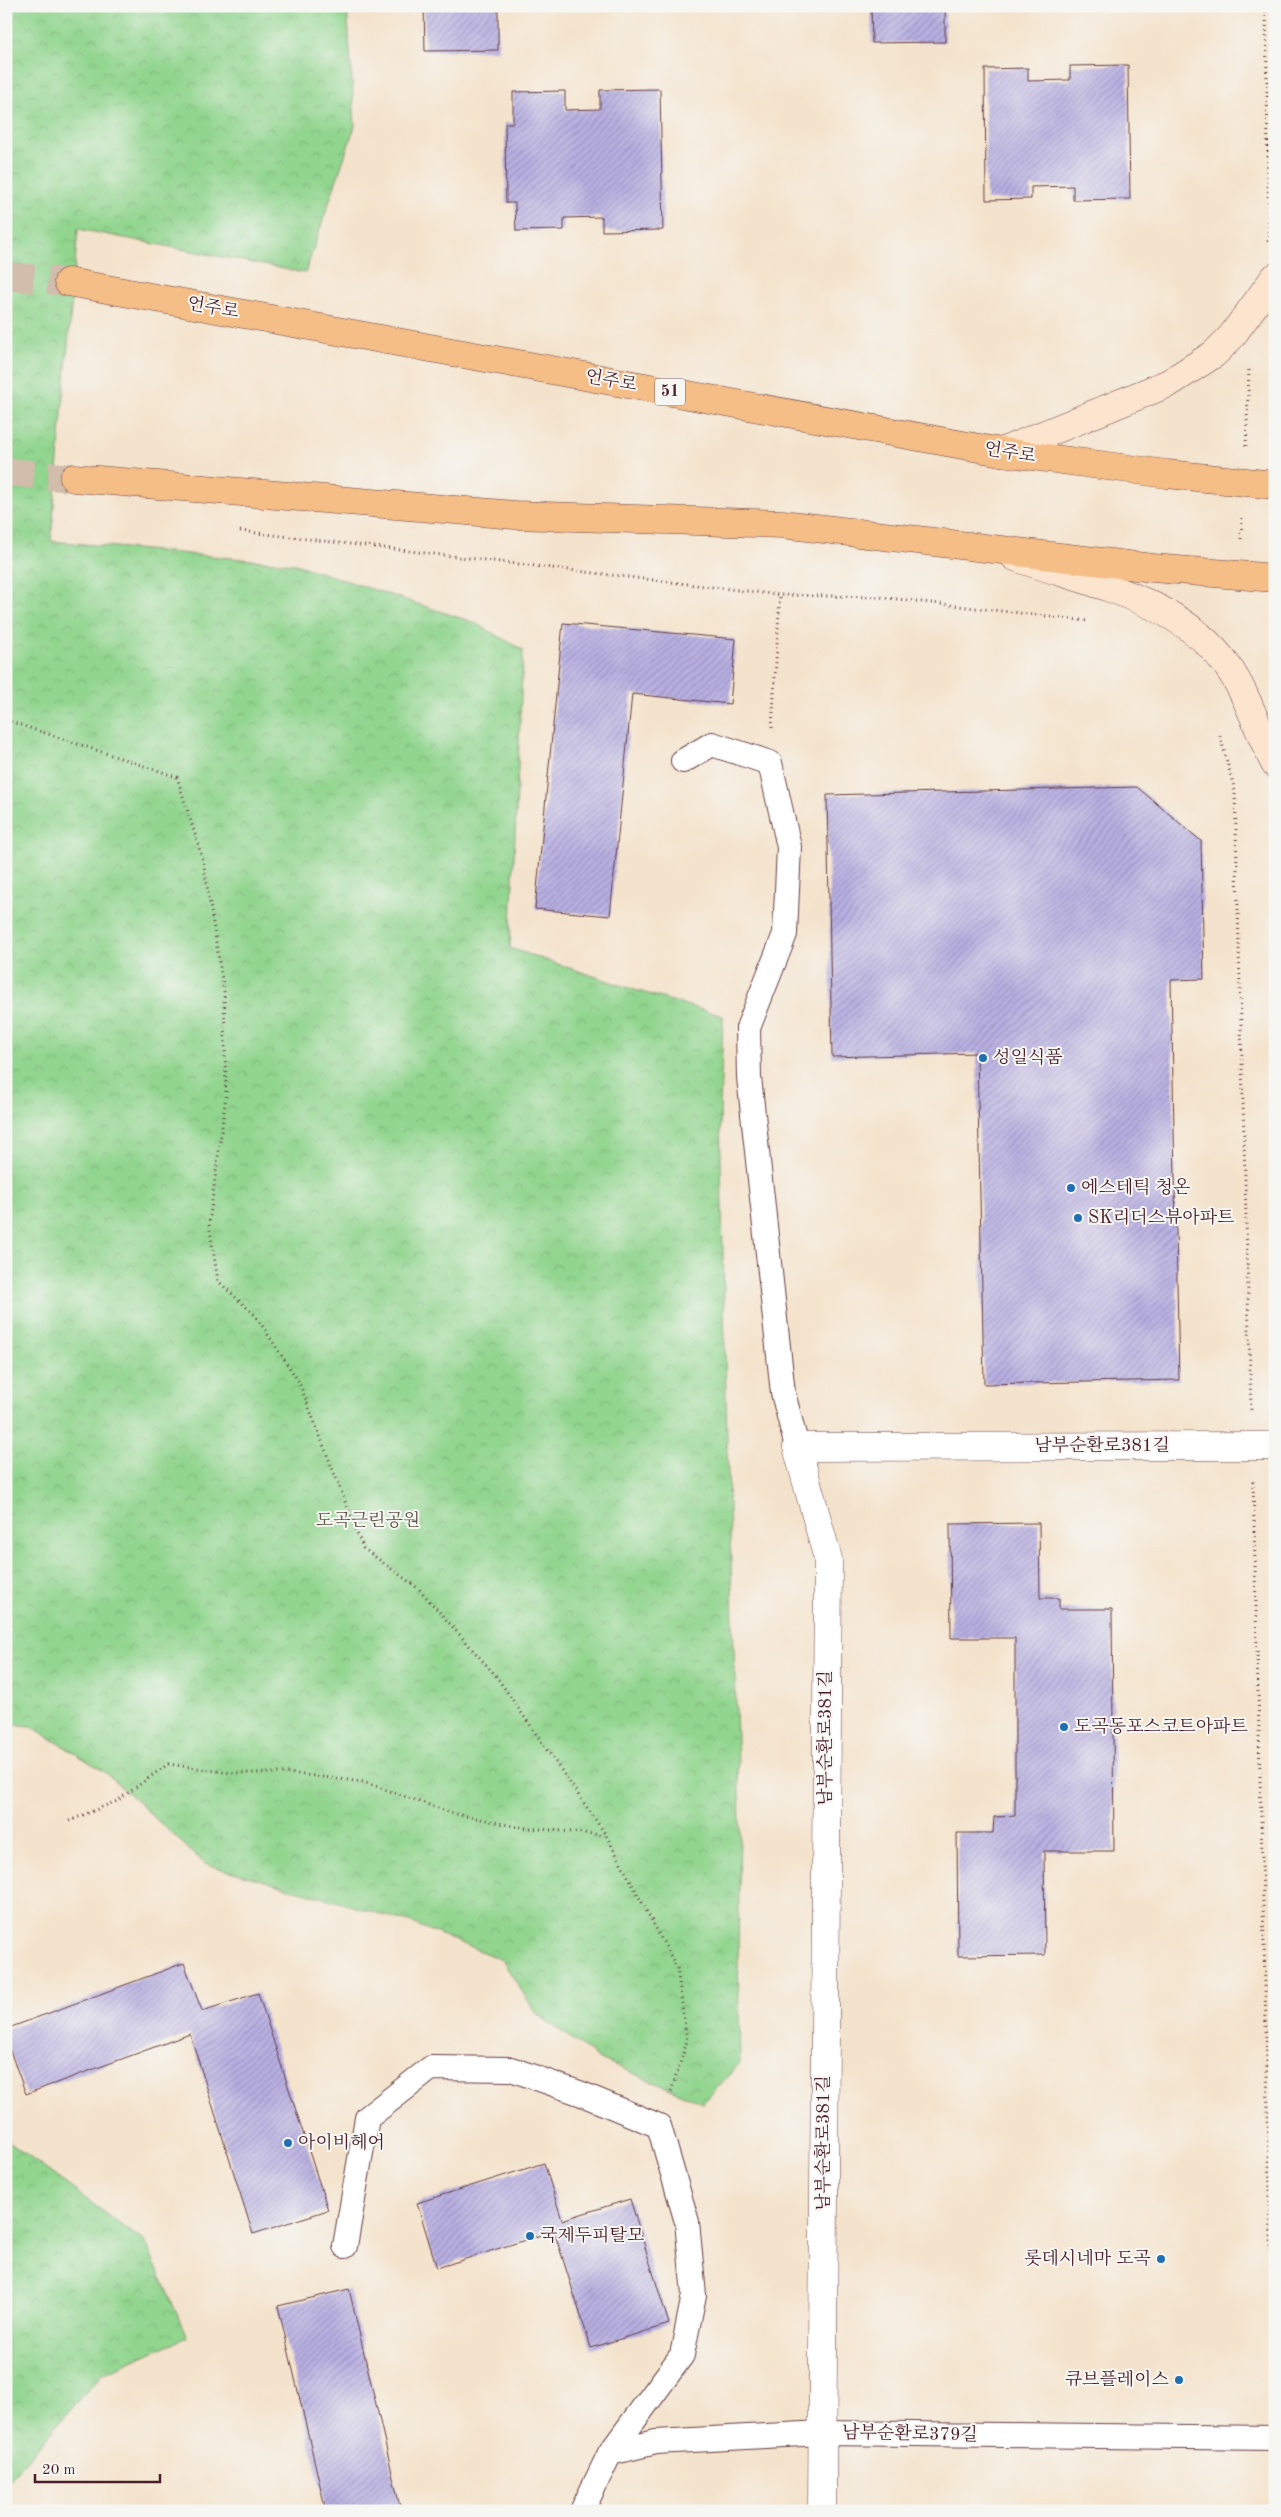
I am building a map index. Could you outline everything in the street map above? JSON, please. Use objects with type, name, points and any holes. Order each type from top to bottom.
[{"type":"main road","points":[[1001,452],[1169,383],[1214,354],[1241,325],[1275,277]]},
{"type":"main road","name":"언주로","points":[[68,282],[1001,452],[1275,485]]},
{"type":"main road","points":[[74,478],[515,514],[782,524],[1153,568],[1275,578]]},
{"type":"main road","points":[[993,549],[1157,606],[1184,624],[1212,648],[1229,668],[1275,764]]},
{"type":"street","name":"남부순환로381길","points":[[822,2511],[828,1559],[797,1447],[1264,1446]]},
{"type":"lane","points":[[683,761],[712,744],[770,763],[789,847],[785,934],[748,1028],[749,1077],[783,1393],[797,1447]]},
{"type":"lane","points":[[345,2246],[366,2118],[431,2068],[510,2069],[582,2094],[659,2126],[687,2222],[694,2295],[682,2355],[610,2453],[582,2511]]},
{"type":"lane","name":"남부순환로379길","points":[[610,2453],[656,2442],[822,2433],[1275,2438]]},
{"type":"path","points":[[1265,247],[1269,238],[1266,6]]},
{"type":"path","points":[[1239,575],[1250,374],[1241,325]]},
{"type":"path","points":[[233,530],[780,595],[879,597],[1091,621]]},
{"type":"path","points":[[770,763],[780,595]]},
{"type":"path","points":[[6,720],[177,777],[204,860],[224,992],[226,1096],[209,1224],[218,1281],[254,1315],[299,1382],[363,1548],[419,1589],[496,1676],[606,1835],[677,1968],[687,2042],[659,2126]]},
{"type":"path","points":[[1218,728],[1235,790],[1264,1446],[1275,2412]]},
{"type":"path","points":[[69,1821],[117,1800],[168,1764],[231,1773],[289,1773],[364,1782],[452,1813],[518,1827],[606,1835]]},
{"type":"green space","name":"도곡근린공원","points":[[6,6],[347,6],[355,126],[305,273],[78,229],[51,541],[295,564],[473,622],[523,650],[510,948],[638,991],[723,1016],[720,1111],[727,1446],[740,1824],[738,1959],[740,2063],[703,2103],[598,2058],[536,2013],[502,1960],[412,1923],[205,1864],[105,1772],[31,1726],[6,1724]]},
{"type":"green space","points":[[6,2140],[146,2243],[187,2337],[102,2374],[6,2483]]},
{"type":"building","points":[[424,6],[498,6],[498,50],[425,51]]},
{"type":"building","points":[[871,6],[945,6],[945,42],[872,43]]},
{"type":"building","points":[[1128,65],[1130,199],[1073,200],[1073,186],[1031,187],[1031,199],[986,200],[985,69],[1028,68],[1028,81],[1070,80],[1070,66]]},
{"type":"building","points":[[660,89],[663,230],[602,231],[602,217],[564,218],[564,230],[516,231],[515,203],[506,203],[505,123],[513,123],[513,92],[565,91],[565,110],[600,109],[600,90]]},
{"type":"building","points":[[563,623],[736,639],[730,704],[632,694],[610,916],[535,909]]},
{"type":"building","name":"SK리더스뷰아파트","points":[[1137,787],[1201,841],[1204,979],[1171,980],[1179,1380],[984,1384],[977,1053],[832,1057],[827,795]]},
{"type":"building","name":"도곡동포스코트아파트","points":[[1039,1523],[1040,1598],[1059,1598],[1059,1609],[1112,1609],[1114,1851],[1044,1851],[1045,1955],[958,1956],[957,1833],[993,1833],[994,1817],[1015,1816],[1015,1638],[951,1638],[950,1524]]},
{"type":"building","points":[[184,1963],[202,2011],[258,1993],[328,2210],[253,2234],[190,2034],[26,2094],[6,2040],[6,2029]]},
{"type":"building","points":[[544,2163],[562,2220],[630,2199],[669,2324],[591,2348],[554,2231],[437,2268],[417,2203]]},
{"type":"building","points":[[349,2289],[401,2511],[326,2511],[278,2306]]},
{"type":"tunnel","points":[[6,276],[68,282]]},
{"type":"tunnel","points":[[6,472],[74,478]]},
{"type":"place","name":"성일식품","points":[[983,1058]]},
{"type":"place","name":"에스테틱 청온","points":[[1071,1188]]},
{"type":"place","name":"SK리더스뷰아파트","points":[[1078,1218]]},
{"type":"place","name":"도곡동포스코트아파트","points":[[1064,1727]]},
{"type":"place","name":"아이비헤어","points":[[288,2143]]},
{"type":"place","name":"국제두피탈모","points":[[530,2236]]},
{"type":"place","name":"롯데시네마 도곡","points":[[1161,2259]]},
{"type":"place","name":"큐브플레이스","points":[[1179,2380]]}]
